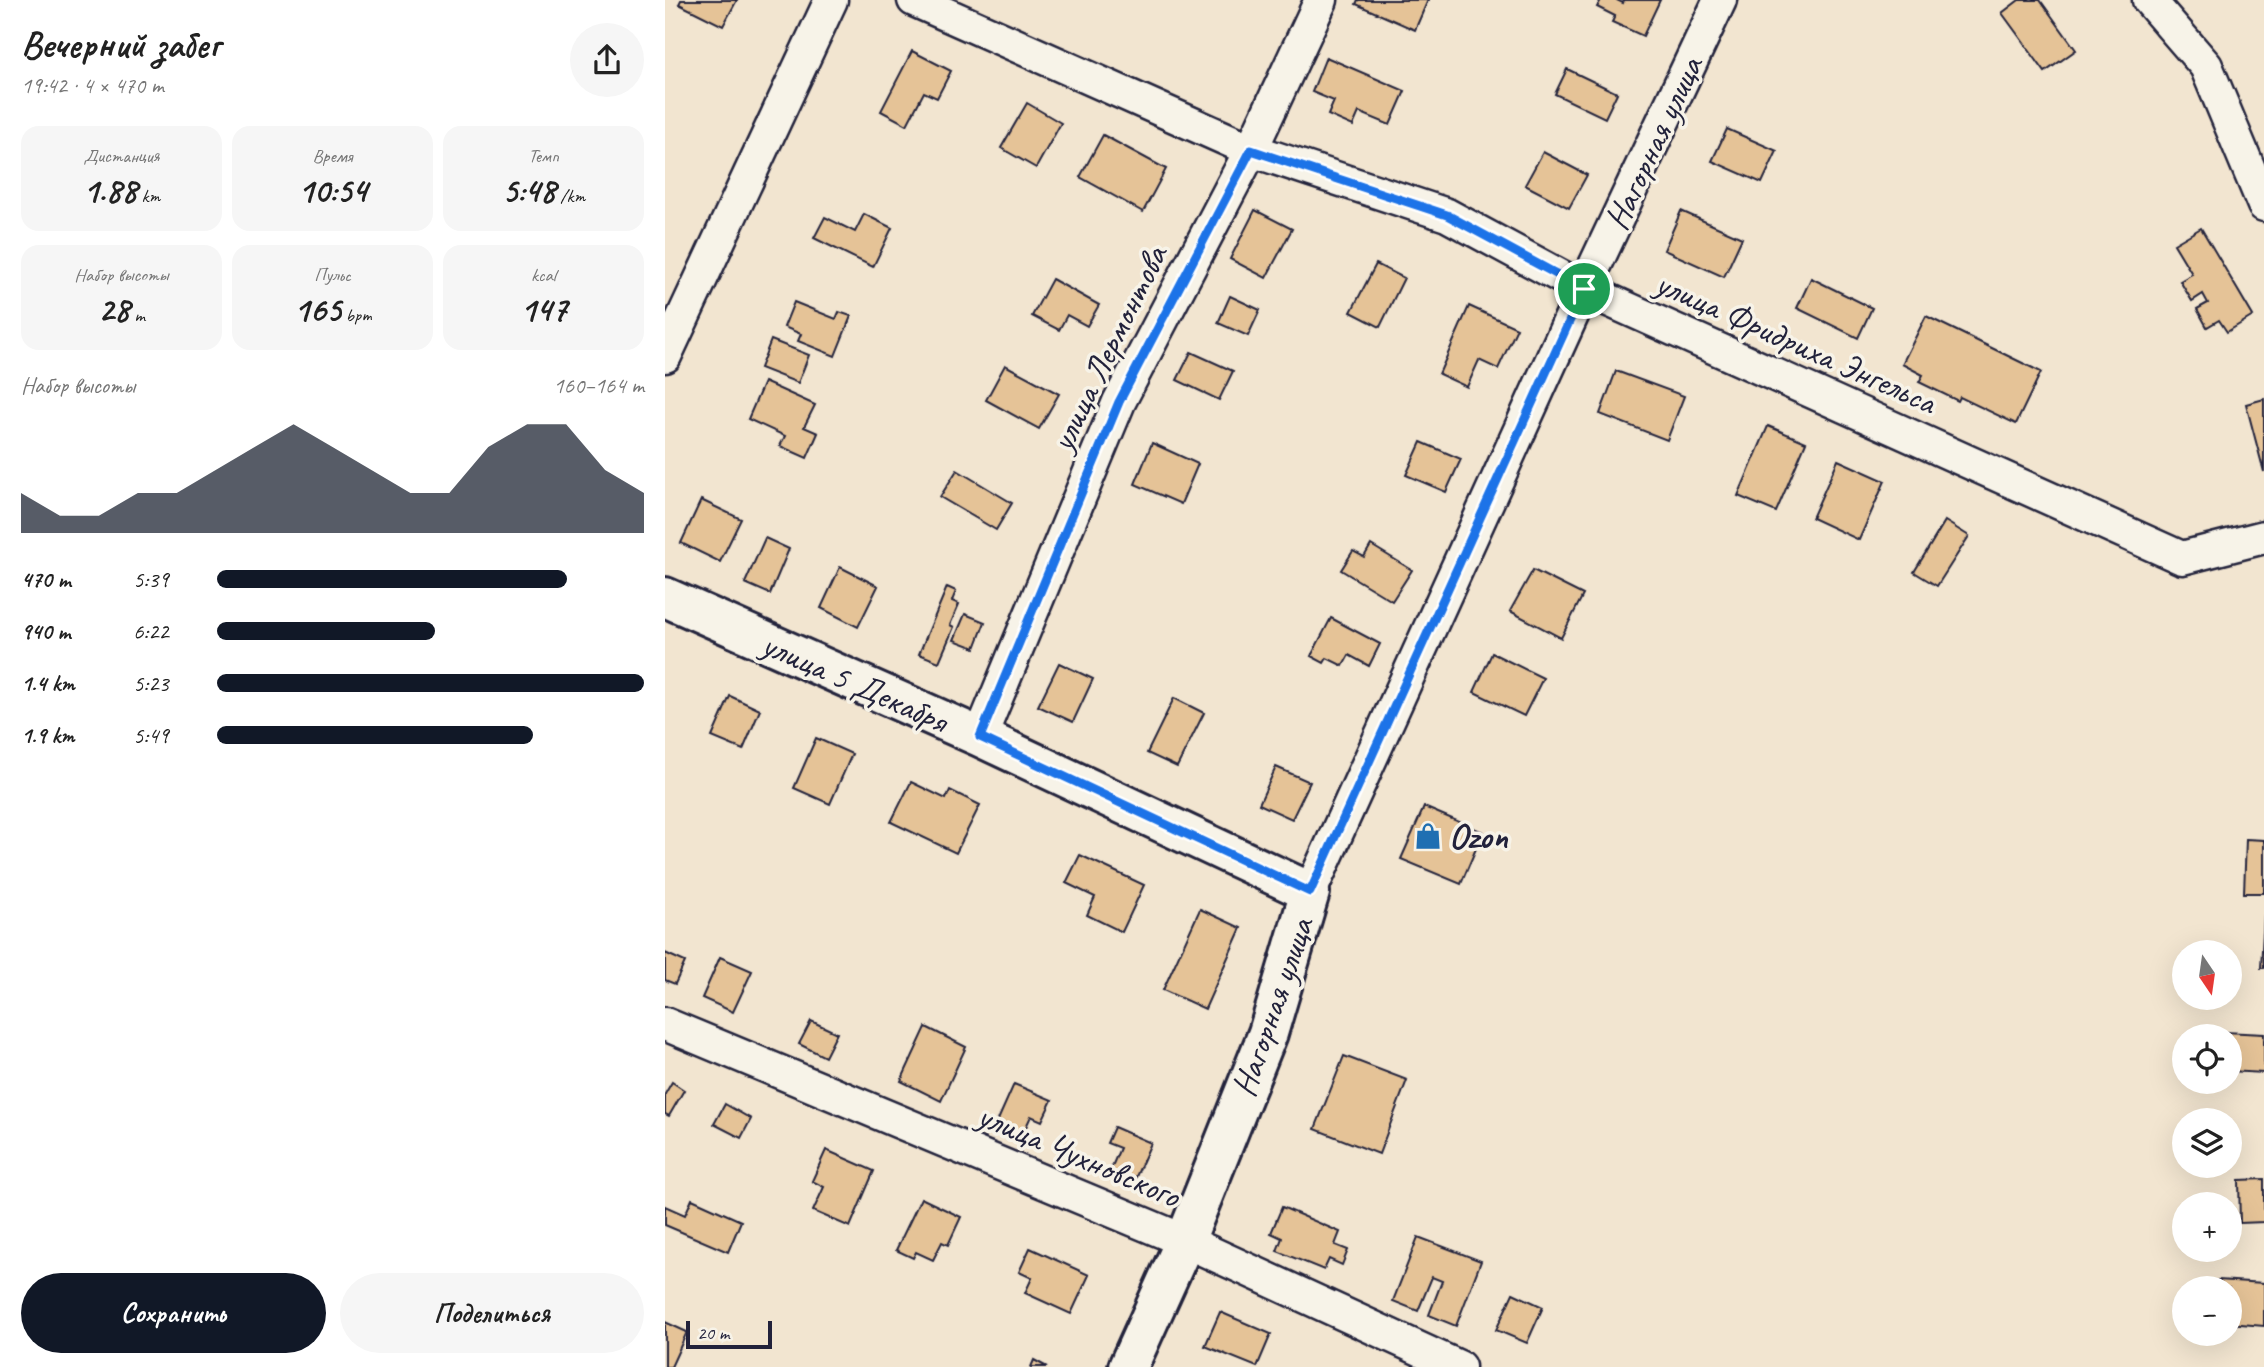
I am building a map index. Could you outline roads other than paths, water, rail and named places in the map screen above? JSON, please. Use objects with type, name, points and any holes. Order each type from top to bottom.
[{"type":"street","points":[[665,356],[831,0]]},
{"type":"street","name":"улица Фридриха Энгельса","points":[[914,0],[1251,150],[1447,215],[1584,289],[2182,558],[2264,537]]},
{"type":"street","name":"улица Лермонтова","points":[[980,737],[1119,402],[1251,150],[1321,0]]},
{"type":"street","name":"Нагорная улица","points":[[1128,1367],[1185,1241],[1268,1033],[1310,892],[1584,289],[1720,0]]},
{"type":"street","points":[[2149,0],[2206,66],[2264,205]]},
{"type":"street","name":"улица 5 Декабря","points":[[665,597],[980,737],[1310,892]]},
{"type":"street","name":"улица Чухновского","points":[[665,1024],[1185,1241],[1459,1367]]},
{"type":"place","name":"Ozon","points":[[1428,836]]}]
